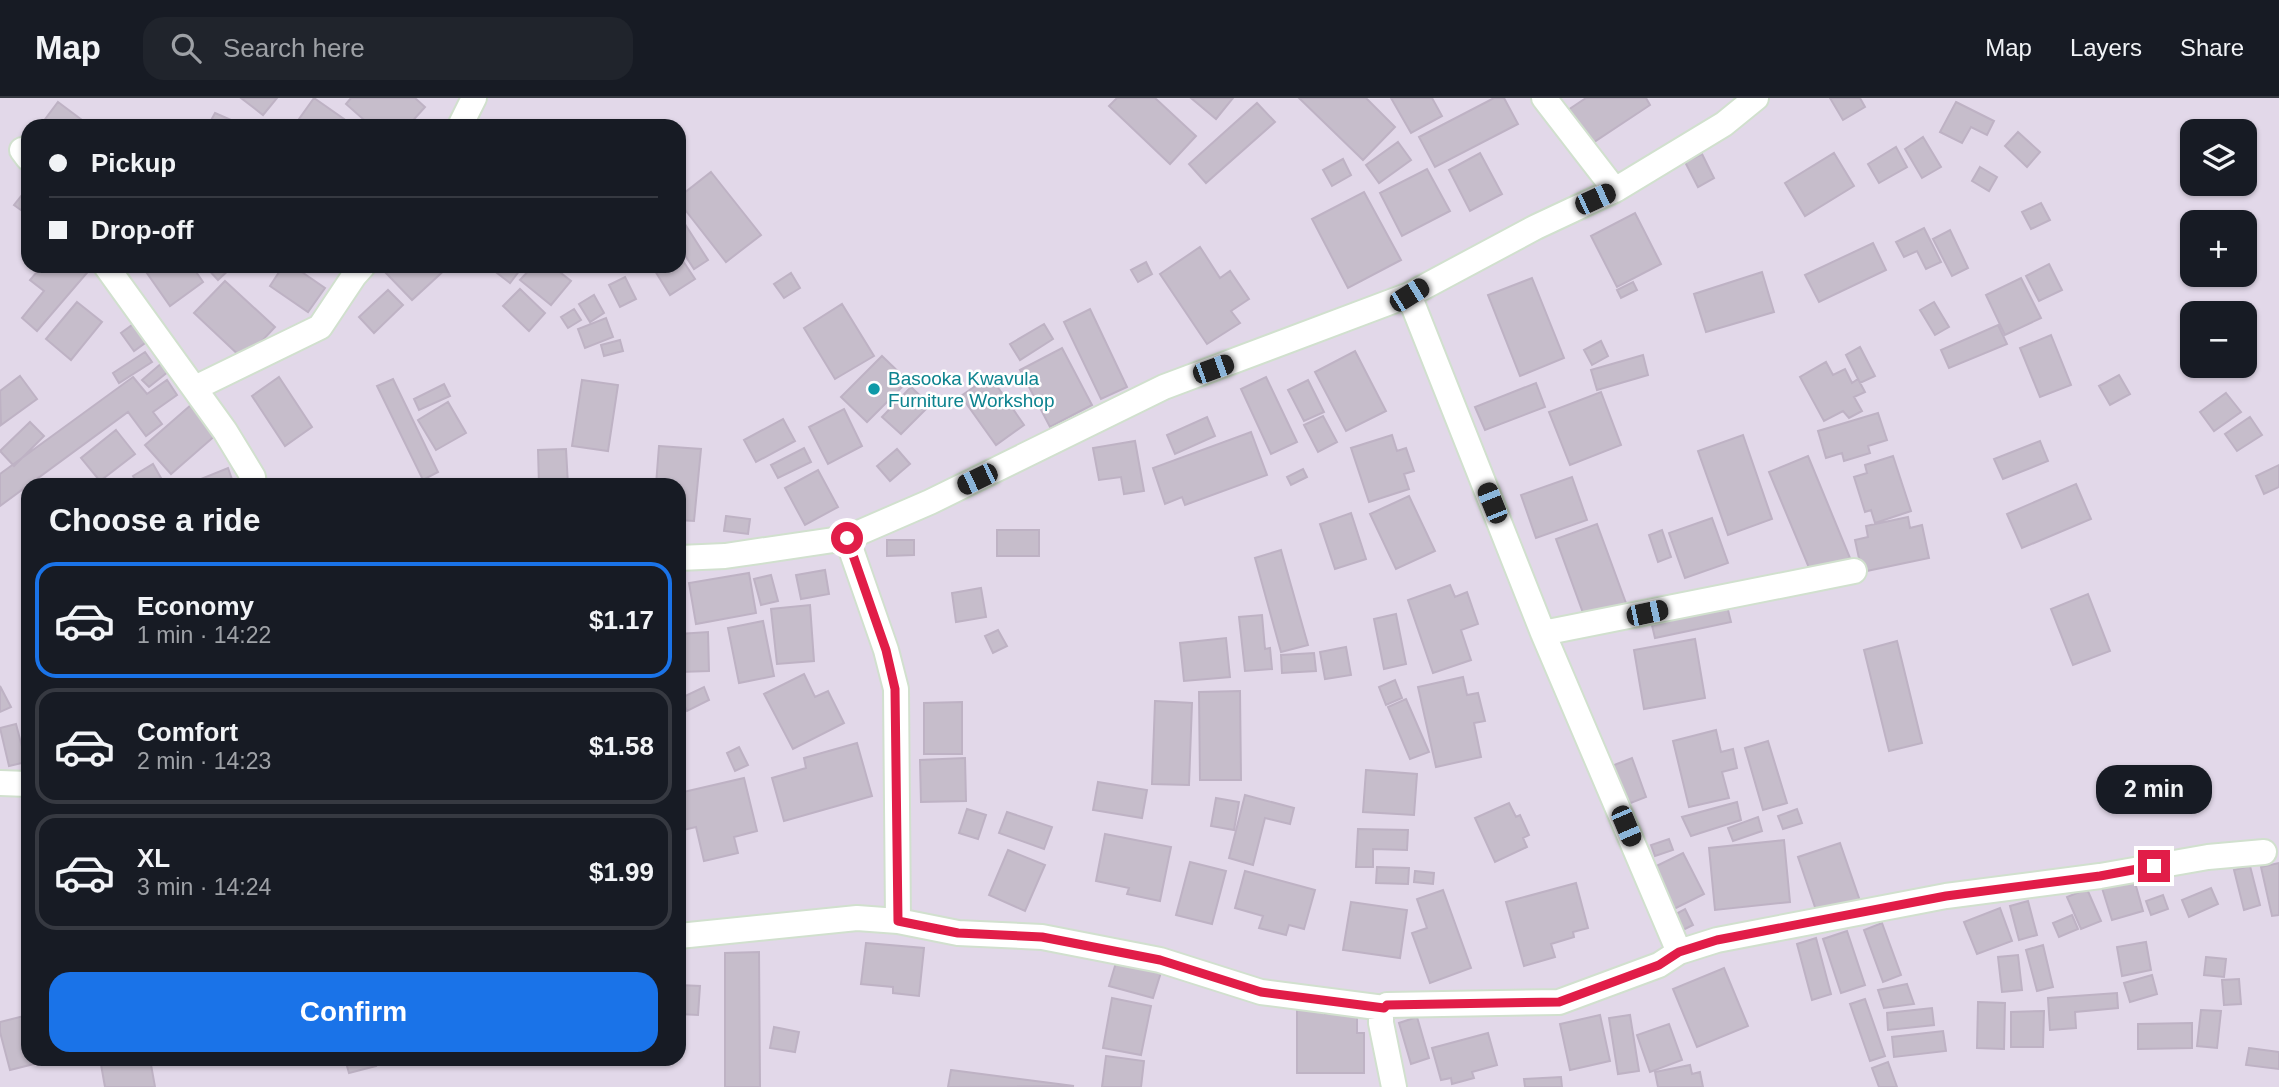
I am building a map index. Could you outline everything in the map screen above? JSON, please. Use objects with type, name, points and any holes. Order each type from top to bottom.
[{"type":"street","points":[[464,119],[474,98]]},
{"type":"street","points":[[1544,98],[1615,190]]},
{"type":"street","points":[[686,558],[725,556],[847,538],[930,502],[1164,387],[1409,295],[1536,227],[1615,190],[1724,124],[1756,98]]},
{"type":"street","points":[[111,273],[195,388],[253,478]]},
{"type":"street","points":[[195,388],[320,327],[357,273]]},
{"type":"street","points":[[1409,295],[1543,633],[1679,952]]},
{"type":"street","points":[[847,538],[886,650],[895,689],[898,921]]},
{"type":"street","points":[[1543,633],[1854,571]]},
{"type":"street","points":[[0,783],[21,784]]},
{"type":"street","points":[[686,935],[857,918],[898,921],[958,933],[1042,937],[1160,960],[1261,992],[1384,1008],[1387,1005],[1559,1002],[1659,965],[1679,952],[1717,940],[1946,896],[2100,876],[2208,857],[2264,852]]},
{"type":"street","points":[[1384,1008],[1381,1023],[1394,1087]]},
{"type":"building","points":[[241,98],[277,98],[263,115]]},
{"type":"building","points":[[314,98],[344,119],[299,119]]},
{"type":"building","points":[[351,98],[415,98],[425,107],[414,119],[363,119],[346,104]]},
{"type":"building","points":[[1117,98],[1155,98],[1196,136],[1170,164],[1109,106]]},
{"type":"building","points":[[1191,98],[1233,98],[1216,119]]},
{"type":"building","points":[[1299,98],[1366,98],[1395,127],[1363,160]]},
{"type":"building","points":[[1391,98],[1432,98],[1442,116],[1411,133]]},
{"type":"building","points":[[1494,98],[1504,98],[1518,124],[1435,167],[1419,137]]},
{"type":"building","points":[[1586,98],[1646,98],[1650,105],[1588,146],[1565,112]]},
{"type":"building","points":[[1830,98],[1860,98],[1865,107],[1843,120]]},
{"type":"building","points":[[58,102],[81,119],[45,119]]},
{"type":"building","points":[[1956,102],[1994,121],[1987,135],[1971,127],[1962,143],[1940,132]]},
{"type":"building","points":[[1257,103],[1275,122],[1206,183],[1189,164]]},
{"type":"building","points":[[215,113],[229,119],[212,119]]},
{"type":"building","points":[[2018,132],[2040,152],[2027,167],[2005,146]]},
{"type":"building","points":[[1923,137],[1941,167],[1922,178],[1905,149]]},
{"type":"building","points":[[1398,142],[1411,160],[1379,183],[1366,165]]},
{"type":"building","points":[[1896,147],[1907,167],[1879,183],[1868,164]]},
{"type":"building","points":[[1480,153],[1502,194],[1470,211],[1449,170]]},
{"type":"building","points":[[1834,153],[1854,186],[1805,216],[1785,183]]},
{"type":"building","points":[[1702,154],[1714,178],[1698,187],[1685,162]]},
{"type":"building","points":[[1343,159],[1351,175],[1332,186],[1323,170]]},
{"type":"building","points":[[1980,167],[1997,177],[1989,191],[1972,181]]},
{"type":"building","points":[[1427,169],[1450,211],[1402,236],[1380,193]]},
{"type":"building","points":[[711,172],[761,235],[726,262],[686,211],[686,192]]},
{"type":"building","points":[[1364,192],[1401,260],[1348,288],[1312,219]]},
{"type":"building","points":[[21,196],[21,210],[14,205]]},
{"type":"building","points":[[2041,203],[2050,220],[2031,229],[2022,212]]},
{"type":"building","points":[[1635,213],[1661,264],[1617,287],[1591,236]]},
{"type":"building","points":[[686,226],[708,260],[694,269],[686,257]]},
{"type":"building","points":[[1924,228],[1941,262],[1926,269],[1917,251],[1904,257],[1896,242]]},
{"type":"building","points":[[1950,230],[1968,268],[1952,276],[1933,239]]},
{"type":"building","points":[[1873,243],[1886,270],[1819,302],[1805,275]]},
{"type":"building","points":[[1200,247],[1220,278],[1230,271],[1249,299],[1231,311],[1240,323],[1207,344],[1160,274]]},
{"type":"building","points":[[1146,262],[1152,274],[1138,282],[1131,270]]},
{"type":"building","points":[[2049,264],[2062,290],[2039,301],[2026,276]]},
{"type":"building","points":[[686,266],[695,279],[670,295],[656,273],[686,273]]},
{"type":"building","points":[[1762,272],[1774,312],[1706,332],[1694,294]]},
{"type":"building","points":[[36,273],[87,273],[37,331],[22,318],[44,291],[30,280]]},
{"type":"building","points":[[147,273],[197,273],[203,282],[170,306]]},
{"type":"building","points":[[212,273],[226,273],[218,280]]},
{"type":"building","points":[[278,273],[303,273],[325,288],[308,312],[270,286]]},
{"type":"building","points":[[386,273],[441,273],[412,300]]},
{"type":"building","points":[[497,273],[518,273],[510,283]]},
{"type":"building","points":[[526,273],[561,273],[571,281],[551,305],[520,280]]},
{"type":"building","points":[[791,273],[800,288],[784,298],[774,284]]},
{"type":"building","points":[[625,277],[636,299],[620,307],[609,285]]},
{"type":"building","points":[[1532,278],[1564,358],[1520,376],[1488,295]]},
{"type":"building","points":[[2021,278],[2041,318],[2005,335],[1986,295]]},
{"type":"building","points":[[225,281],[275,327],[244,360],[194,313]]},
{"type":"building","points":[[1633,282],[1637,290],[1621,298],[1617,290]]},
{"type":"building","points":[[520,289],[545,313],[529,331],[503,306]]},
{"type":"building","points":[[388,290],[403,305],[374,333],[359,317]]},
{"type":"building","points":[[594,295],[604,313],[590,322],[579,304]]},
{"type":"building","points":[[77,302],[102,322],[71,360],[46,339]]},
{"type":"building","points":[[1934,302],[1949,327],[1935,335],[1920,310]]},
{"type":"building","points":[[842,304],[874,356],[835,379],[804,328]]},
{"type":"building","points":[[574,309],[581,320],[568,328],[561,317]]},
{"type":"building","points":[[1090,309],[1127,387],[1101,399],[1064,322]]},
{"type":"building","points":[[606,318],[613,337],[585,348],[578,329]]},
{"type":"building","points":[[139,320],[152,338],[134,351],[121,333]]},
{"type":"building","points":[[1044,324],[1053,339],[1020,360],[1010,344]]},
{"type":"building","points":[[1998,325],[2007,344],[1949,368],[1941,350]]},
{"type":"building","points":[[2051,335],[2071,385],[2040,397],[2020,348]]},
{"type":"building","points":[[620,340],[623,351],[604,356],[601,345]]},
{"type":"building","points":[[1601,341],[1608,356],[1592,365],[1584,350]]},
{"type":"building","points":[[1860,347],[1875,376],[1860,383],[1846,355]]},
{"type":"building","points":[[1062,348],[1092,405],[1050,427],[1020,370]]},
{"type":"building","points":[[1355,351],[1386,411],[1346,431],[1315,372]]},
{"type":"building","points":[[145,352],[152,362],[119,383],[113,373]]},
{"type":"building","points":[[1643,355],[1648,375],[1597,390],[1591,370]]},
{"type":"building","name":"Basooka Kwavula Furniture Workshop","points":[[882,356],[908,381],[867,422],[841,397]]},
{"type":"building","points":[[163,362],[169,371],[149,387],[142,380]]},
{"type":"building","points":[[1826,362],[1833,375],[1845,369],[1852,383],[1858,379],[1865,392],[1854,397],[1862,411],[1849,418],[1843,411],[1824,421],[1800,377]]},
{"type":"building","points":[[2119,375],[2130,394],[2110,405],[2099,386]]},
{"type":"building","points":[[20,376],[37,399],[1,425],[0,391]]},
{"type":"building","points":[[990,376],[1024,425],[996,445],[961,396]]},
{"type":"building","points":[[133,377],[147,394],[167,380],[177,395],[153,412],[162,424],[146,436],[128,412],[38,478],[21,478],[21,491],[0,506],[0,474]]},
{"type":"building","points":[[279,377],[312,427],[285,446],[252,396]]},
{"type":"building","points":[[1266,377],[1297,442],[1271,454],[1241,389]]},
{"type":"building","points":[[393,379],[438,472],[422,478],[377,386]]},
{"type":"building","points":[[582,380],[618,385],[608,451],[572,446]]},
{"type":"building","points":[[1308,380],[1324,412],[1304,421],[1288,390]]},
{"type":"building","points":[[1536,383],[1545,407],[1485,430],[1475,407]]},
{"type":"building","points":[[444,384],[450,396],[419,410],[414,399]]},
{"type":"building","points":[[911,387],[930,405],[901,434],[882,417]]},
{"type":"building","points":[[1601,392],[1621,445],[1570,465],[1549,412]]},
{"type":"building","points":[[2226,393],[2241,412],[2214,431],[2200,412]]},
{"type":"building","points":[[448,402],[466,433],[436,450],[418,420]]},
{"type":"building","points":[[191,405],[217,434],[171,474],[145,445]]},
{"type":"building","points":[[844,409],[862,446],[828,464],[809,427]]},
{"type":"building","points":[[1878,413],[1887,440],[1868,446],[1870,453],[1844,461],[1842,453],[1826,458],[1818,431]]},
{"type":"building","points":[[1323,416],[1337,442],[1318,452],[1304,425]]},
{"type":"building","points":[[1207,417],[1215,436],[1175,454],[1167,435]]},
{"type":"building","points":[[2250,417],[2262,435],[2237,451],[2225,434]]},
{"type":"building","points":[[783,419],[795,441],[756,462],[744,440]]},
{"type":"building","points":[[30,422],[44,436],[14,466],[0,451]]},
{"type":"building","points":[[116,430],[135,454],[104,478],[98,478],[81,458]]},
{"type":"building","points":[[1251,432],[1267,475],[1185,505],[1182,497],[1165,504],[1153,468]]},
{"type":"building","points":[[1392,435],[1397,451],[1406,448],[1414,471],[1404,474],[1409,489],[1369,502],[1351,448]]},
{"type":"building","points":[[1743,435],[1772,519],[1728,535],[1698,451]]},
{"type":"building","points":[[1135,441],[1144,491],[1124,494],[1121,477],[1099,480],[1093,448]]},
{"type":"building","points":[[2040,441],[2048,461],[2003,479],[1994,459]]},
{"type":"building","points":[[659,446],[701,449],[694,521],[686,520],[686,478],[657,478]]},
{"type":"building","points":[[804,448],[811,462],[778,478],[771,465]]},
{"type":"building","points":[[566,449],[568,478],[539,478],[538,450]]},
{"type":"building","points":[[897,449],[910,464],[890,481],[877,466]]},
{"type":"building","points":[[1808,456],[1850,558],[1812,575],[1769,472]]},
{"type":"building","points":[[1893,456],[1911,511],[1875,523],[1871,510],[1865,512],[1854,477],[1867,473],[1865,465]]},
{"type":"building","points":[[153,464],[161,478],[134,478],[133,476]]},
{"type":"building","points":[[2279,465],[2279,487],[2264,494],[2256,476]]},
{"type":"building","points":[[228,468],[232,478],[203,478]]},
{"type":"building","points":[[1303,469],[1307,477],[1291,485],[1287,477]]},
{"type":"building","points":[[818,470],[838,507],[805,525],[785,488]]},
{"type":"building","points":[[1572,477],[1587,520],[1536,538],[1521,495]]},
{"type":"building","points":[[2076,484],[2091,519],[2022,548],[2007,514]]},
{"type":"building","points":[[1409,496],[1435,551],[1396,569],[1370,514]]},
{"type":"building","points":[[1351,513],[1366,559],[1335,569],[1320,524]]},
{"type":"building","points":[[726,516],[750,519],[748,534],[724,531]]},
{"type":"building","points":[[1908,517],[1910,528],[1922,525],[1929,558],[1862,572],[1855,540],[1868,537],[1866,526]]},
{"type":"building","points":[[1712,518],[1728,563],[1685,578],[1669,533]]},
{"type":"building","points":[[1597,524],[1627,606],[1586,621],[1556,539]]},
{"type":"building","points":[[997,530],[1039,530],[1039,556],[997,556]]},
{"type":"building","points":[[1662,530],[1671,557],[1658,562],[1649,535]]},
{"type":"building","points":[[887,540],[914,540],[914,555],[887,556]]},
{"type":"building","points":[[1281,550],[1308,645],[1281,652],[1255,558]]},
{"type":"building","points":[[825,570],[829,594],[801,599],[796,575]]},
{"type":"building","points":[[749,573],[756,613],[696,624],[689,583]]},
{"type":"building","points":[[771,575],[778,601],[761,605],[754,579]]},
{"type":"building","points":[[1450,585],[1455,597],[1467,592],[1478,624],[1461,630],[1471,660],[1433,673],[1408,600]]},
{"type":"building","points":[[981,588],[986,617],[956,622],[952,593]]},
{"type":"building","points":[[2088,594],[2110,651],[2073,665],[2051,609]]},
{"type":"building","points":[[810,605],[814,661],[777,664],[771,609]]},
{"type":"building","points":[[1727,606],[1731,622],[1655,638],[1651,621]]},
{"type":"building","points":[[1396,614],[1406,664],[1384,669],[1374,619]]},
{"type":"building","points":[[1262,615],[1265,649],[1270,648],[1272,669],[1245,671],[1239,617]]},
{"type":"building","points":[[763,621],[774,676],[739,683],[728,628]]},
{"type":"building","points":[[998,630],[1007,646],[993,653],[985,636]]},
{"type":"building","points":[[708,632],[709,671],[686,672],[686,634]]},
{"type":"building","points":[[1226,638],[1230,677],[1184,681],[1180,643]]},
{"type":"building","points":[[1695,639],[1705,698],[1644,709],[1634,650]]},
{"type":"building","points":[[1897,641],[1922,743],[1889,751],[1864,650]]},
{"type":"building","points":[[1346,647],[1351,675],[1325,679],[1320,652]]},
{"type":"building","points":[[1314,653],[1316,671],[1282,673],[1281,655]]},
{"type":"building","points":[[804,674],[815,697],[828,691],[844,723],[793,749],[764,694]]},
{"type":"building","points":[[1463,677],[1467,695],[1478,693],[1485,721],[1474,723],[1481,757],[1436,767],[1418,687]]},
{"type":"building","points":[[1395,680],[1402,698],[1386,705],[1379,687]]},
{"type":"building","points":[[0,686],[11,707],[0,712]]},
{"type":"building","points":[[704,687],[709,700],[687,711],[686,696]]},
{"type":"building","points":[[1240,691],[1241,780],[1200,780],[1199,692]]},
{"type":"building","points":[[1406,699],[1429,752],[1410,759],[1388,707]]},
{"type":"building","points":[[1155,701],[1192,703],[1189,785],[1152,784]]},
{"type":"building","points":[[962,702],[962,754],[924,754],[924,703]]},
{"type":"building","points":[[16,724],[21,743],[21,763],[9,766],[0,728]]},
{"type":"building","points":[[1716,730],[1721,752],[1733,749],[1737,768],[1722,772],[1729,798],[1689,807],[1673,741]]},
{"type":"building","points":[[1768,741],[1787,803],[1763,810],[1745,748]]},
{"type":"building","points":[[857,743],[872,796],[784,821],[772,778],[806,768],[804,758]]},
{"type":"building","points":[[739,747],[748,765],[735,771],[727,753]]},
{"type":"building","points":[[965,758],[966,801],[921,802],[920,760]]},
{"type":"building","points":[[1632,758],[1646,797],[1623,806],[1609,767]]},
{"type":"building","points":[[1366,770],[1417,774],[1414,815],[1363,812]]},
{"type":"building","points":[[744,778],[757,831],[734,837],[738,853],[704,861],[696,827],[686,829],[686,791]]},
{"type":"building","points":[[1098,782],[1147,790],[1142,818],[1093,810]]},
{"type":"building","points":[[1245,795],[1294,808],[1290,824],[1265,818],[1253,865],[1229,858]]},
{"type":"building","points":[[1216,798],[1239,802],[1234,830],[1211,826]]},
{"type":"building","points":[[1737,802],[1741,820],[1691,836],[1682,817]]},
{"type":"building","points":[[1509,803],[1516,817],[1520,815],[1529,835],[1523,838],[1527,847],[1495,862],[1475,818]]},
{"type":"building","points":[[967,809],[986,815],[978,839],[959,833]]},
{"type":"building","points":[[1797,809],[1802,823],[1783,829],[1778,816]]},
{"type":"building","points":[[1007,812],[1052,827],[1044,849],[999,833]]},
{"type":"building","points":[[1758,817],[1762,831],[1733,841],[1728,828]]},
{"type":"building","points":[[1358,829],[1408,830],[1407,850],[1373,849],[1373,867],[1356,867]]},
{"type":"building","points":[[1105,834],[1171,847],[1160,901],[1127,894],[1129,888],[1096,881]]},
{"type":"building","points":[[1669,839],[1673,850],[1655,856],[1651,845]]},
{"type":"building","points":[[1784,840],[1790,902],[1715,910],[1709,848]]},
{"type":"building","points":[[1840,843],[1860,901],[1818,916],[1798,857]]},
{"type":"building","points":[[1008,850],[1045,865],[1025,911],[989,895]]},
{"type":"building","points":[[1683,853],[1704,894],[1664,914],[1644,872]]},
{"type":"building","points":[[1190,862],[1226,871],[1212,924],[1176,915]]},
{"type":"building","points":[[2279,863],[2279,915],[2272,916],[2261,867]]},
{"type":"building","points":[[2250,866],[2260,905],[2244,910],[2234,870]]},
{"type":"building","points":[[1377,867],[1409,868],[1408,884],[1376,883]]},
{"type":"building","points":[[1245,871],[1315,890],[1304,929],[1289,925],[1286,935],[1259,928],[1263,916],[1235,908]]},
{"type":"building","points":[[1415,871],[1434,873],[1433,884],[1414,882]]},
{"type":"building","points":[[2134,879],[2143,911],[2112,920],[2102,888]]},
{"type":"building","points":[[1576,883],[1588,928],[1573,932],[1574,937],[1551,944],[1555,957],[1524,966],[1506,902]]},
{"type":"building","points":[[2211,888],[2218,904],[2189,917],[2182,900]]},
{"type":"building","points":[[2087,889],[2101,921],[2081,929],[2067,897]]},
{"type":"building","points":[[1443,890],[1471,968],[1430,983],[1412,933],[1427,928],[1417,899]]},
{"type":"building","points":[[2163,895],[2168,909],[2151,915],[2146,901]]},
{"type":"building","points":[[2028,901],[2037,935],[2019,940],[2010,906]]},
{"type":"building","points":[[1351,902],[1407,910],[1400,958],[1343,950]]},
{"type":"building","points":[[2000,908],[2012,941],[1977,954],[1964,922]]},
{"type":"building","points":[[1685,909],[1693,925],[1681,931],[1674,915]]},
{"type":"building","points":[[2072,915],[2078,929],[2059,937],[2053,923]]},
{"type":"building","points":[[1882,923],[1901,975],[1883,982],[1864,930]]},
{"type":"building","points":[[1847,931],[1865,985],[1841,993],[1823,939]]},
{"type":"building","points":[[1816,938],[1831,994],[1812,1000],[1797,944]]},
{"type":"building","points":[[2146,942],[2151,970],[2122,976],[2117,947]]},
{"type":"building","points":[[866,943],[924,948],[919,996],[893,993],[893,987],[861,984]]},
{"type":"building","points":[[2043,945],[2053,987],[2037,991],[2026,950]]},
{"type":"building","points":[[759,952],[760,1087],[725,1087],[725,953]]},
{"type":"building","points":[[2018,955],[2022,990],[2002,992],[1998,957]]},
{"type":"building","points":[[1118,956],[1162,969],[1153,998],[1109,986]]},
{"type":"building","points":[[2206,957],[2226,959],[2224,977],[2204,975]]},
{"type":"building","points":[[1724,968],[1748,1026],[1697,1047],[1673,989]]},
{"type":"building","points":[[2152,975],[2157,994],[2130,1002],[2124,983]]},
{"type":"building","points":[[2239,979],[2241,1004],[2224,1005],[2222,980]]},
{"type":"building","points":[[1907,984],[1914,1004],[1884,1008],[1878,990]]},
{"type":"building","points":[[686,985],[700,986],[698,1015],[686,1014]]},
{"type":"building","points":[[2117,993],[2118,1008],[2075,1012],[2076,1028],[2050,1030],[2048,998]]},
{"type":"building","points":[[1112,998],[1151,1006],[1141,1055],[1103,1048]]},
{"type":"building","points":[[1865,999],[1885,1056],[1870,1061],[1850,1004]]},
{"type":"building","points":[[1978,1002],[2005,1003],[2004,1049],[1977,1048]]},
{"type":"building","points":[[1297,1003],[1325,1003],[1325,1014],[1357,1014],[1357,1033],[1364,1033],[1364,1073],[1297,1073]]},
{"type":"building","points":[[1932,1008],[1934,1025],[1888,1030],[1887,1013]]},
{"type":"building","points":[[2201,1010],[2221,1011],[2217,1048],[2197,1046]]},
{"type":"building","points":[[2044,1011],[2043,1047],[2011,1047],[2011,1012]]},
{"type":"building","points":[[1600,1015],[1610,1061],[1570,1070],[1560,1024]]},
{"type":"building","points":[[1630,1015],[1639,1071],[1618,1074],[1609,1018]]},
{"type":"building","points":[[21,1017],[21,1066],[26,1066],[10,1070],[0,1022]]},
{"type":"building","points":[[1417,1017],[1429,1058],[1411,1064],[1399,1023]]},
{"type":"building","points":[[2192,1023],[2192,1048],[2138,1049],[2138,1024]]},
{"type":"building","points":[[1669,1024],[1682,1060],[1650,1072],[1637,1035]]},
{"type":"building","points":[[774,1027],[799,1032],[795,1052],[770,1048]]},
{"type":"building","points":[[1943,1031],[1946,1051],[1894,1057],[1892,1037]]},
{"type":"building","points":[[1488,1033],[1497,1065],[1472,1072],[1474,1078],[1452,1084],[1451,1078],[1441,1080],[1432,1048]]},
{"type":"building","points":[[2249,1048],[2279,1052],[2279,1069],[2246,1065]]},
{"type":"building","points":[[1106,1056],[1144,1061],[1141,1087],[1102,1087]]},
{"type":"building","points":[[1888,1062],[1897,1087],[1879,1087],[1872,1068]]},
{"type":"building","points":[[1690,1065],[1692,1074],[1700,1072],[1703,1087],[1658,1087],[1655,1072]]},
{"type":"building","points":[[101,1066],[151,1066],[155,1087],[105,1087]]},
{"type":"building","points":[[347,1066],[376,1066],[349,1073]]},
{"type":"building","points":[[951,1070],[1074,1086],[948,1087]]},
{"type":"building","points":[[1561,1077],[1562,1087],[1525,1087],[1524,1079]]},
{"type":"place","name":"Basooka Kwavula Furniture Workshop","points":[[874,389]]},
{"type":"route","points":[[847,538],[886,650],[895,689],[898,921],[958,933],[1042,937],[1160,960],[1261,992],[1384,1008],[1387,1005],[1559,1002],[1659,965],[1679,952],[1717,940],[1946,896],[2100,876],[2154,866]]}]
